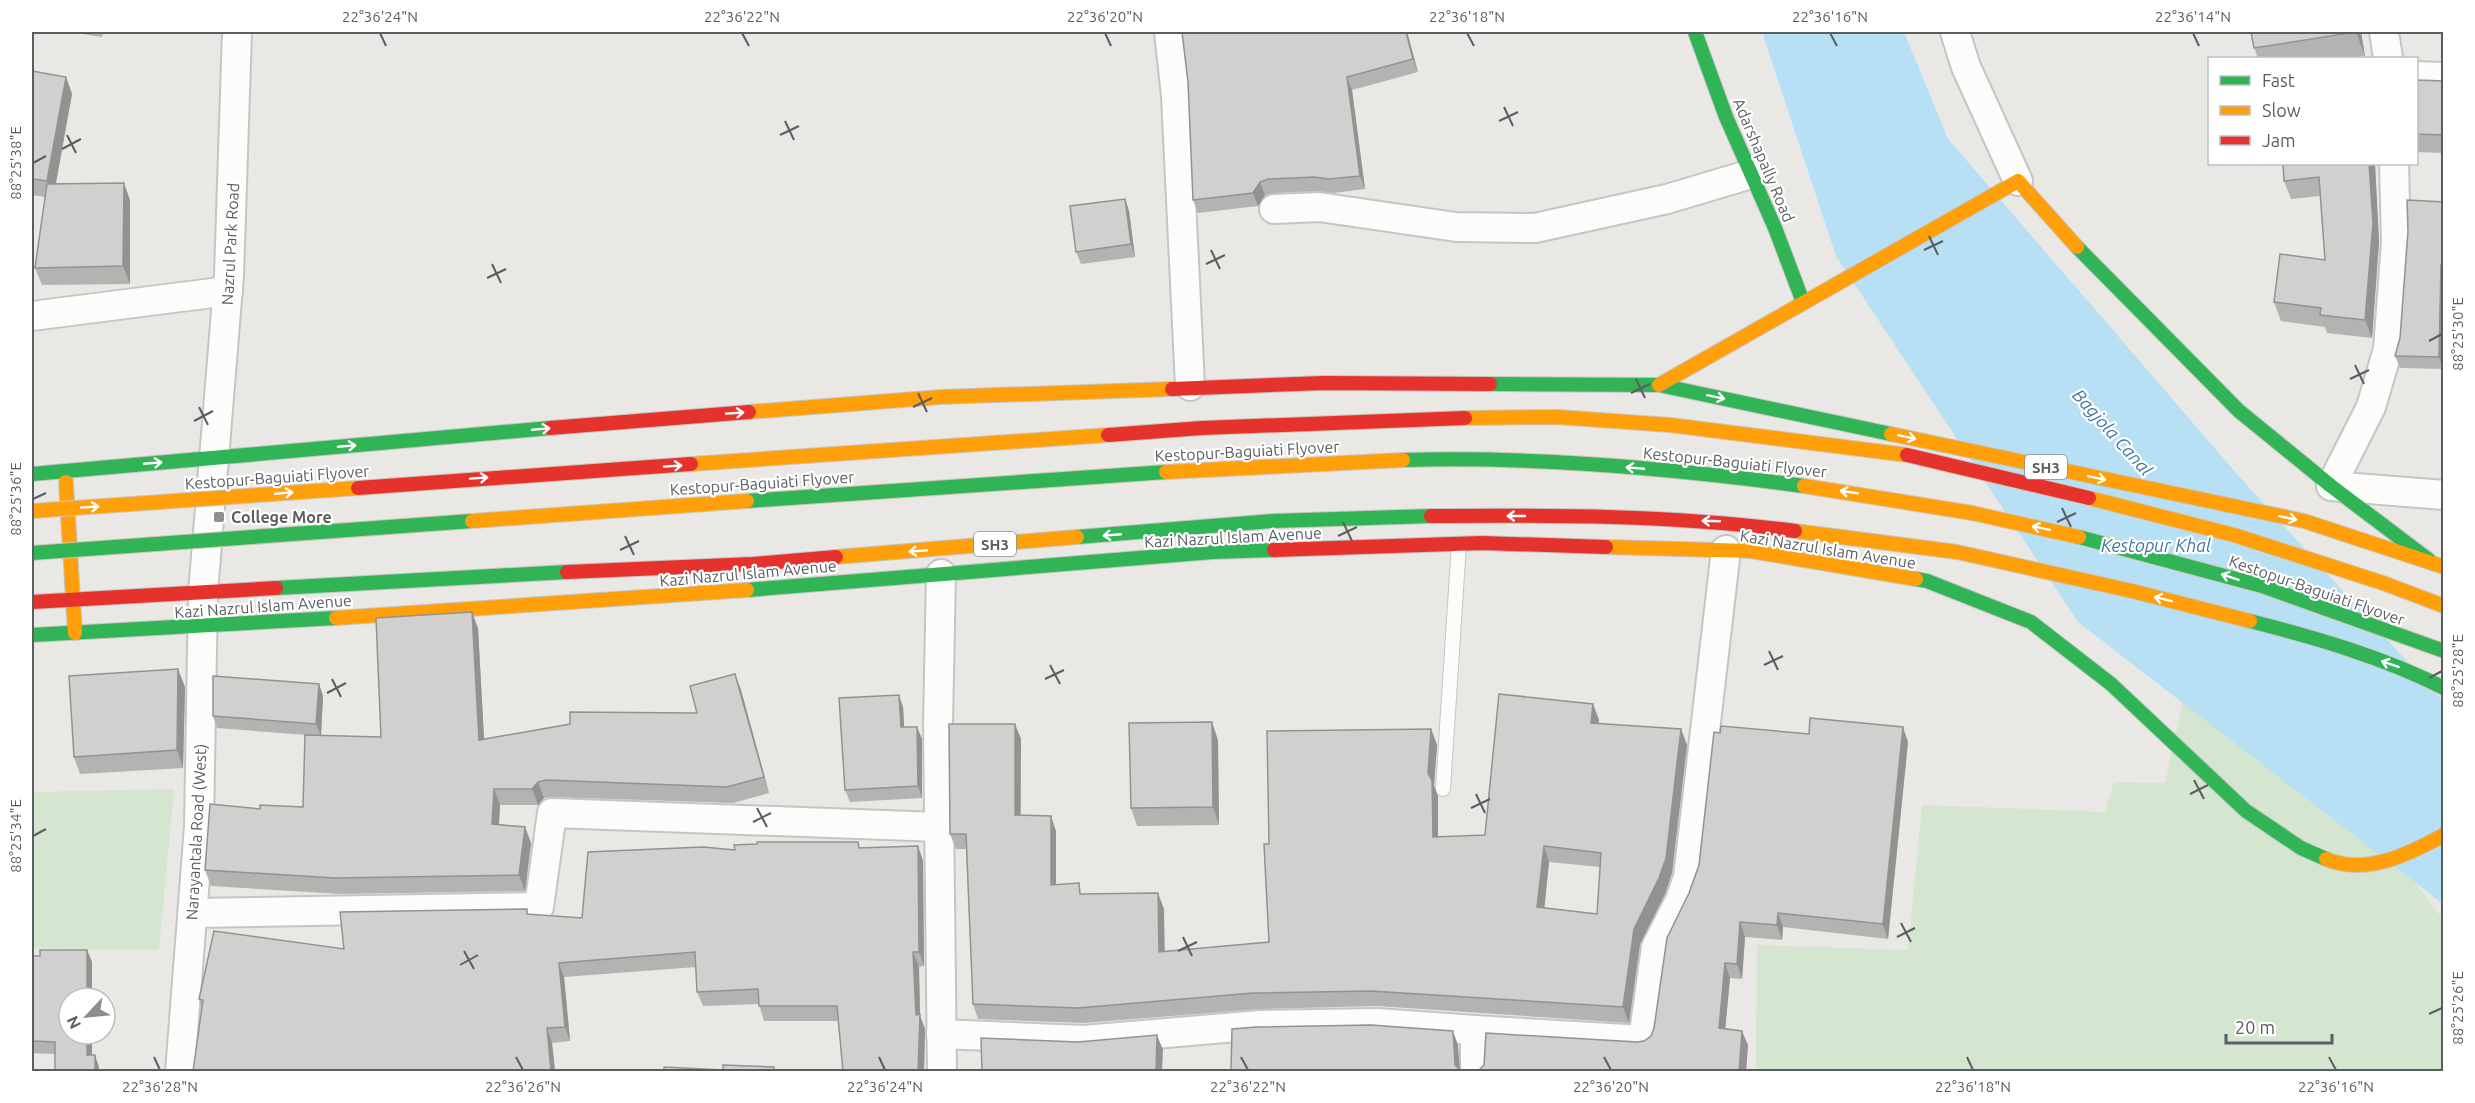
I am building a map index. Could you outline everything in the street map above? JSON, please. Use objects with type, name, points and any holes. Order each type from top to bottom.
[{"type":"main road","name":"Adarshapally Road","points":[[1695,32],[1726,117],[1775,228],[1803,302]]},
{"type":"main road","points":[[1659,385],[2010,185],[2056,226],[2239,411],[2331,486],[2430,561]]},
{"type":"main road","name":"SH3","points":[[32,474],[941,397],[1323,382],[1659,385],[2304,521],[2444,567]]},
{"type":"main road","name":"Kestopur-Baguiati Flyover","points":[[32,511],[1202,428],[1413,418],[1557,417],[1670,425],[1893,452],[2234,535],[2383,583],[2444,606]]},
{"type":"main road","name":"Kestopur-Baguiati Flyover","points":[[32,553],[1066,478],[1303,464],[1442,460],[1580,463],[1736,476],[1906,500],[2050,530],[2202,568],[2336,611],[2444,651]]},
{"type":"main road","points":[[65,471],[75,633]]},
{"type":"main road","name":"Kazi Nazrul Islam Avenue","points":[[32,602],[582,571],[753,564],[1274,521],[1431,516],[1612,517],[1725,522],[1957,552],[2132,591],[2309,636],[2410,671],[2444,688]]},
{"type":"main road","name":"Kazi Nazrul Islam Avenue","points":[[32,635],[203,627],[619,600],[1213,552],[1459,544],[1751,551],[1927,581],[2031,622],[2111,684],[2246,811],[2301,848],[2334,862],[2365,865],[2407,855],[2444,835]]},
{"type":"street","name":"Nazrul Park Road","points":[[203,593],[228,291],[237,32]]},
{"type":"street","points":[[1169,32],[1176,96],[1190,386]]},
{"type":"street","points":[[1954,32],[2010,185]]},
{"type":"street","points":[[2384,32],[2388,57]]},
{"type":"street","points":[[2418,76],[2444,77]]},
{"type":"street","points":[[2394,165],[2396,242],[2388,349],[2371,407],[2331,486],[2444,495]]},
{"type":"street","points":[[1274,209],[1319,207],[1456,227],[1535,228],[1667,199],[1751,174]]},
{"type":"street","points":[[32,316],[228,291]]},
{"type":"street","points":[[941,1034],[1084,1040],[1260,1025],[1377,1023],[1643,1040],[1656,947],[1680,900],[1688,877],[1726,550]]},
{"type":"street","points":[[941,574],[939,827],[942,1071]]},
{"type":"street","name":"Narayantala Road (West)","points":[[180,1071],[200,826],[203,593]]},
{"type":"street","points":[[193,913],[539,907],[552,813],[939,827]]},
{"type":"street","points":[[1474,1030],[1475,1071]]},
{"type":"lane","points":[[1443,789],[1459,544]]},
{"type":"green space","points":[[2198,631],[2357,808],[2443,919],[2443,1071],[1756,1072],[1757,945],[1908,950],[1922,805],[2105,812],[2114,782],[2165,783]]},
{"type":"green space","points":[[174,789],[159,950],[32,948],[32,792]]},
{"type":"water","name":"Kestopur Khal","points":[[1762,32],[1904,32],[1948,139],[2244,482],[2443,701],[2443,904],[2078,622],[1836,256]]},
{"type":"building","points":[[1182,32],[1406,32],[1413,59],[1347,77],[1360,176],[1329,179],[1314,177],[1268,179],[1260,182],[1253,193],[1193,200],[1188,82]]},
{"type":"building","points":[[2251,32],[2356,32],[2254,48]]},
{"type":"building","points":[[32,71],[66,77],[47,181],[32,179]]},
{"type":"building","points":[[2418,80],[2444,81],[2444,135],[2418,134]]},
{"type":"building","points":[[2283,165],[2369,165],[2373,223],[2365,320],[2320,315],[2321,308],[2274,302],[2280,254],[2325,260],[2319,177],[2284,181]]},
{"type":"building","points":[[124,183],[123,266],[35,268],[47,184]]},
{"type":"building","points":[[1125,199],[1131,244],[1076,252],[1070,206]]},
{"type":"building","points":[[2407,200],[2444,202],[2444,265],[2441,265],[2439,357],[2395,356],[2400,338],[2408,231]]},
{"type":"building","points":[[472,612],[479,740],[570,724],[570,712],[697,713],[690,686],[735,674],[764,777],[727,787],[547,780],[538,782],[532,789],[494,789],[492,824],[525,827],[519,875],[335,878],[205,870],[210,804],[260,809],[260,805],[303,807],[305,735],[381,737],[376,618]]},
{"type":"building","points":[[178,669],[177,750],[74,757],[69,676]]},
{"type":"building","points":[[213,676],[319,684],[316,724],[213,716]]},
{"type":"building","points":[[1499,694],[1593,704],[1591,723],[1681,729],[1666,858],[1659,878],[1634,929],[1623,1007],[1371,991],[1253,993],[1078,1008],[973,1004],[966,834],[950,834],[949,724],[1015,724],[1015,815],[1051,816],[1051,885],[1079,883],[1080,894],[1158,893],[1159,952],[1269,942],[1264,844],[1269,844],[1267,731],[1431,729],[1428,773],[1432,781],[1433,837],[1485,835]],"holes":[[[1544,846],[1601,853],[1597,914],[1537,907]]]},
{"type":"building","points":[[899,695],[901,727],[917,727],[918,786],[845,790],[839,698]]},
{"type":"building","points":[[1810,718],[1903,727],[1883,924],[1778,913],[1777,925],[1740,922],[1737,964],[1725,963],[1719,1028],[1742,1031],[1739,1071],[1478,1071],[1484,1065],[1486,1033],[1637,1042],[1644,1041],[1651,1036],[1667,938],[1689,893],[1699,865],[1714,732],[1720,733],[1721,726],[1809,734]]},
{"type":"building","points":[[1212,722],[1213,807],[1131,808],[1129,723]]},
{"type":"building","points":[[757,842],[858,842],[859,848],[918,846],[919,952],[913,952],[916,1015],[920,1014],[918,1071],[843,1071],[837,1006],[759,1006],[758,989],[697,992],[695,952],[559,963],[565,1027],[547,1028],[551,1071],[193,1071],[203,1000],[199,999],[214,931],[344,949],[340,912],[527,909],[527,914],[582,918],[588,852],[703,847],[735,850],[734,845],[757,844]]},
{"type":"building","points":[[40,950],[87,950],[87,986],[57,986],[57,1046],[87,1046],[87,1055],[95,1055],[95,1071],[55,1071],[55,1042],[32,1041],[32,956],[40,956]]},
{"type":"building","points":[[1371,1025],[1453,1031],[1455,1065],[1461,1071],[1231,1071],[1232,1029]]},
{"type":"building","points":[[1157,1035],[1156,1071],[982,1071],[981,1038],[1078,1042]]},
{"type":"building","points":[[723,1065],[774,1067],[774,1071],[664,1071],[664,1067],[723,1070]]},
{"type":"traffic: fast","points":[[1695,32],[1726,117],[1775,228],[1803,302]]},
{"type":"traffic: fast","points":[[2077,247],[2239,411],[2331,486],[2429,560]]},
{"type":"traffic: fast","points":[[1490,384],[1659,385],[1891,434]]},
{"type":"traffic: fast","points":[[32,474],[550,428]]},
{"type":"traffic: fast","points":[[1403,460],[1503,460],[1604,465],[1804,486]]},
{"type":"traffic: fast","points":[[747,501],[1166,472]]},
{"type":"traffic: fast","points":[[1077,537],[1273,521],[1431,516]]},
{"type":"traffic: fast","points":[[32,553],[472,521]]},
{"type":"traffic: fast","points":[[2079,537],[2262,586],[2444,651]]},
{"type":"traffic: fast","points":[[747,590],[1213,552],[1274,550]]},
{"type":"traffic: fast","points":[[276,588],[567,572]]},
{"type":"traffic: fast","points":[[1916,579],[1927,581],[2031,622],[2111,684],[2246,811],[2301,848],[2326,859]]},
{"type":"traffic: fast","points":[[32,635],[336,618]]},
{"type":"traffic: fast","points":[[2250,621],[2349,649],[2444,688]]},
{"type":"traffic: slow","points":[[1659,385],[2018,181],[2077,247]]},
{"type":"traffic: slow","points":[[749,412],[941,397],[1172,389]]},
{"type":"traffic: slow","points":[[1465,418],[1557,417],[1670,425],[1907,455]]},
{"type":"traffic: slow","points":[[1891,434],[2304,521],[2444,567]]},
{"type":"traffic: slow","points":[[691,464],[1108,435]]},
{"type":"traffic: slow","points":[[1166,472],[1403,460]]},
{"type":"traffic: slow","points":[[66,482],[75,633]]},
{"type":"traffic: slow","points":[[1804,486],[1972,513],[2079,537]]},
{"type":"traffic: slow","points":[[32,511],[358,488]]},
{"type":"traffic: slow","points":[[2089,498],[2234,535],[2383,583],[2444,606]]},
{"type":"traffic: slow","points":[[472,521],[747,501]]},
{"type":"traffic: slow","points":[[1795,531],[1957,552],[2132,591],[2250,621]]},
{"type":"traffic: slow","points":[[836,557],[1077,537]]},
{"type":"traffic: slow","points":[[1606,547],[1751,551],[1916,579]]},
{"type":"traffic: slow","points":[[336,618],[747,590]]},
{"type":"traffic: slow","points":[[2326,859],[2341,864],[2372,864],[2402,855],[2444,835]]},
{"type":"traffic: jam","points":[[1172,389],[1323,383],[1490,384]]},
{"type":"traffic: jam","points":[[550,428],[749,412]]},
{"type":"traffic: jam","points":[[1108,435],[1202,428],[1465,418]]},
{"type":"traffic: jam","points":[[1907,455],[2089,498]]},
{"type":"traffic: jam","points":[[358,488],[691,464]]},
{"type":"traffic: jam","points":[[1431,516],[1568,516],[1659,519],[1795,531]]},
{"type":"traffic: jam","points":[[1274,550],[1482,543],[1606,547]]},
{"type":"traffic: jam","points":[[567,572],[753,564],[836,557]]},
{"type":"traffic: jam","points":[[32,602],[276,588]]},
{"type":"place","name":"College More","points":[[219,517]]},
{"type":"water label","name":"Bagjola Canal","points":[[2113,432]]}]
